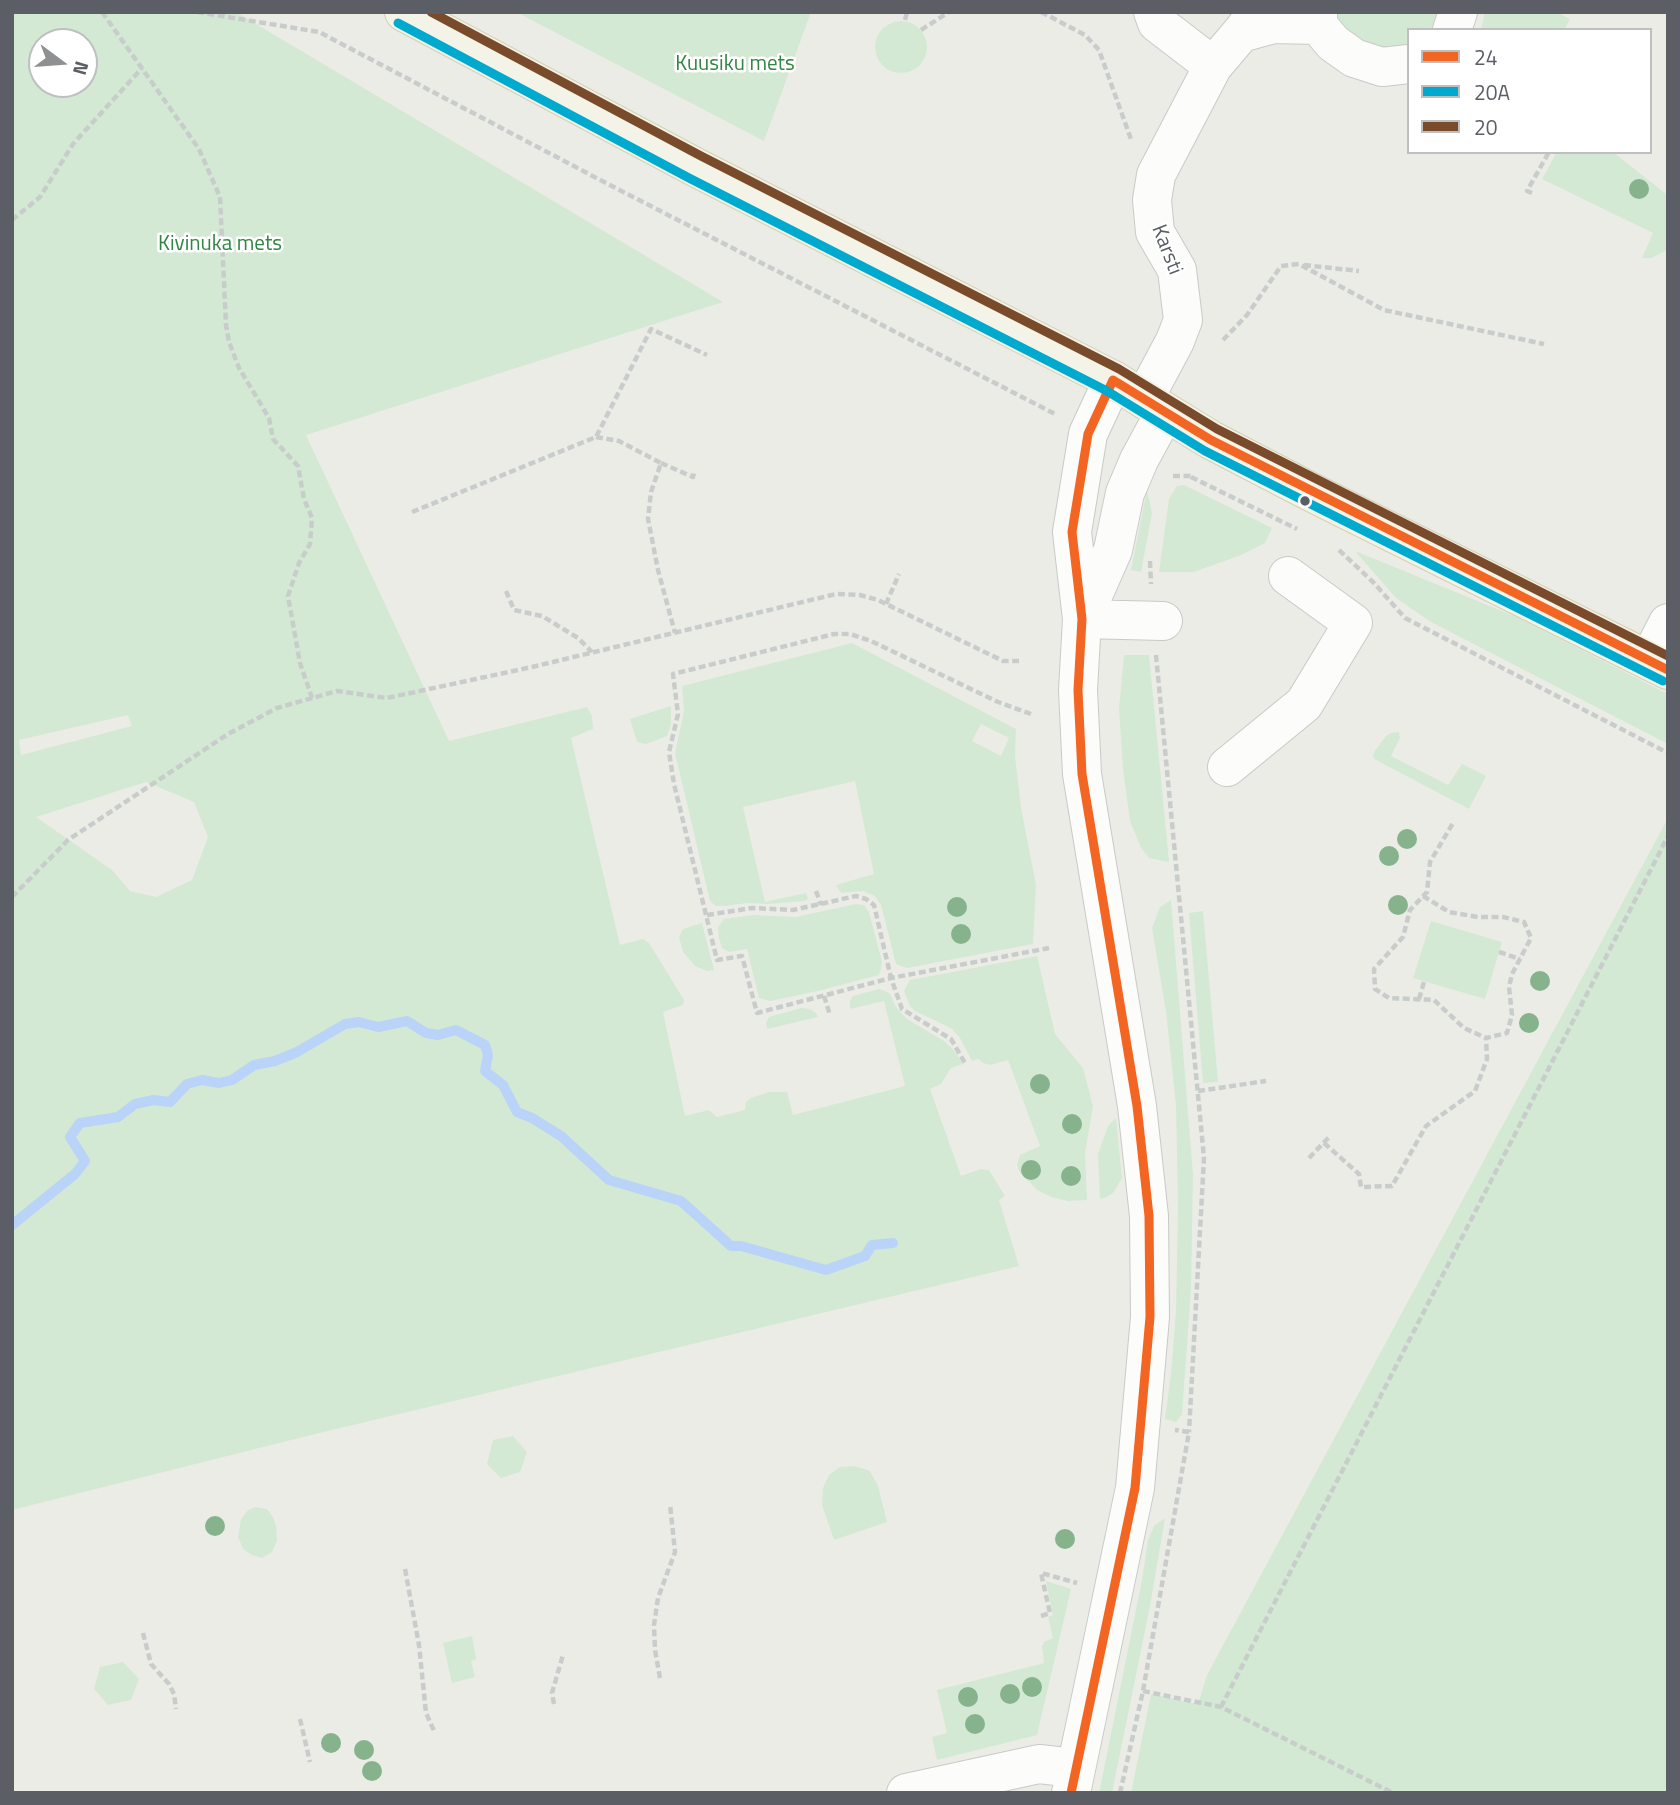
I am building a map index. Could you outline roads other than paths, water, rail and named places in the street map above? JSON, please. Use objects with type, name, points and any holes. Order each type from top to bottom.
[{"type":"main road","points":[[404,12],[695,167],[1141,397],[1211,440],[1658,665]]},
{"type":"street","points":[[1153,12],[1157,23],[1213,66]]},
{"type":"street","name":"Karsti","points":[[1141,397],[1175,341],[1182,320],[1177,270],[1155,232],[1152,200],[1156,174],[1213,66],[1249,23],[1318,18],[1333,43],[1354,58],[1382,67],[1407,65]]},
{"type":"street","points":[[906,1793],[1039,1764],[1073,1780],[1135,1488],[1150,1318],[1149,1216],[1137,1106],[1082,774],[1078,690],[1082,620],[1072,532],[1088,434],[1141,397]]},
{"type":"street","points":[[1082,620],[1113,550],[1125,494],[1139,460],[1141,397]]},
{"type":"street","points":[[1227,767],[1304,704],[1353,623],[1288,576]]},
{"type":"street","points":[[1082,620],[1158,621]]},
{"type":"street","points":[[1658,665],[1668,623]]},
{"type":"waterway","points":[[12,1225],[75,1174],[85,1161],[70,1137],[80,1123],[118,1117],[135,1104],[154,1100],[170,1102],[187,1084],[202,1080],[219,1083],[232,1080],[254,1065],[275,1061],[297,1052],[345,1024],[359,1022],[378,1027],[407,1021],[426,1033],[438,1035],[456,1030],[485,1045],[488,1055],[485,1071],[503,1085],[517,1112],[561,1136],[609,1180],[681,1201],[731,1246],[741,1246],[826,1270],[865,1256],[872,1245],[893,1243]]},
{"type":"park label","name":"Kuusiku mets","points":[[735,65]]},
{"type":"park label","name":"Kivinuka mets","points":[[220,245]]}]
